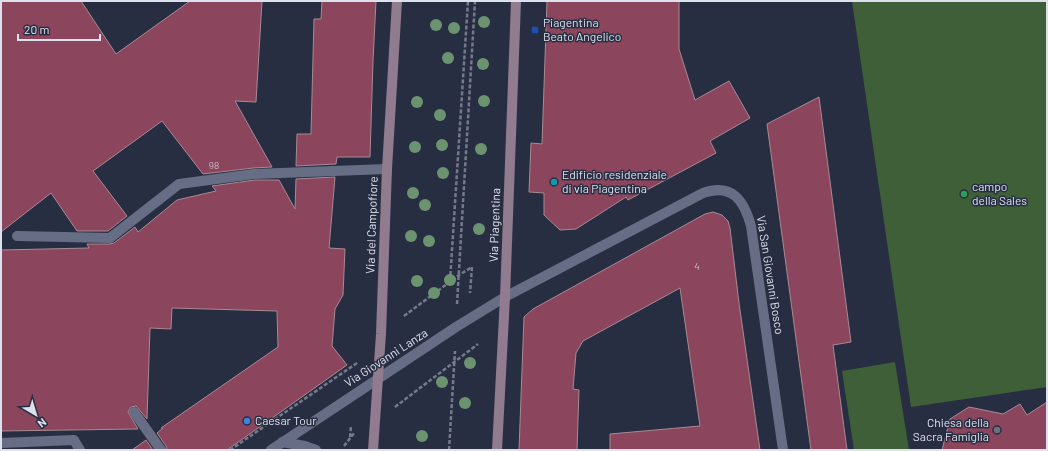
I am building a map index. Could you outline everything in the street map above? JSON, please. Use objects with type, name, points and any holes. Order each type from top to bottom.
[{"type":"street","name":"Via del Campofiore","points":[[373,450],[381,326],[387,169],[397,1]]},
{"type":"street","name":"Via Piagentina","points":[[497,450],[505,297],[516,1]]},
{"type":"street","points":[[17,236],[110,238],[179,184],[254,174],[387,169]]},
{"type":"street","name":"Via San Giovanni Bosco","points":[[505,297],[703,193],[718,189],[730,193],[744,206],[751,226],[783,450]]},
{"type":"street","name":"Via Giovanni Lanza","points":[[271,450],[456,327],[505,297]]},
{"type":"street","points":[[134,412],[161,450]]},
{"type":"street","points":[[1,443],[74,440],[80,450]]},
{"type":"street","points":[[282,442],[305,446],[316,450]]},
{"type":"path","points":[[450,281],[468,1]]},
{"type":"path","points":[[450,450],[475,1]]},
{"type":"path","points":[[404,316],[450,281],[472,267],[470,293]]},
{"type":"path","points":[[393,409],[478,344]]},
{"type":"path","points":[[230,450],[357,363]]},
{"type":"path","points":[[344,446],[350,437],[351,426]]},
{"type":"green space","name":"campo della Sales","points":[[852,1],[1047,1],[1047,387],[911,407]]},
{"type":"green space","points":[[895,362],[909,450],[854,450],[842,371]]},
{"type":"building","points":[[1,1],[81,1],[116,54],[190,1],[262,1],[256,102],[235,101],[272,167],[203,174],[162,121],[93,171],[127,216],[108,231],[77,231],[51,193],[1,232]]},
{"type":"building","points":[[322,1],[376,1],[370,157],[337,157],[336,164],[296,166],[297,134],[311,134],[314,19],[321,19]]},
{"type":"building","points":[[547,1],[679,1],[679,49],[695,100],[729,81],[750,118],[710,141],[716,153],[628,200],[626,197],[576,229],[560,230],[544,215],[544,193],[529,192],[531,143],[542,144]]},
{"type":"building","points":[[819,97],[851,342],[833,345],[847,450],[811,450],[767,124]]},
{"type":"building","points":[[335,177],[329,248],[345,249],[343,295],[335,309],[332,346],[347,365],[227,450],[167,450],[157,433],[163,428],[161,428],[278,347],[277,311],[172,308],[171,329],[150,328],[147,419],[136,406],[131,407],[128,412],[138,429],[1,431],[1,250],[89,248],[87,244],[114,243],[135,227],[138,232],[177,200],[216,191],[212,186],[255,180],[279,180],[295,209],[296,179]]},
{"type":"building","points":[[713,212],[722,215],[728,221],[730,228],[760,450],[610,450],[610,434],[700,426],[680,288],[583,341],[576,353],[573,389],[579,390],[577,450],[519,450],[524,317],[533,309],[705,214]]},
{"type":"building","name":"Chiesa della Sacra Famiglia","points":[[1047,402],[1047,450],[942,450],[950,419],[969,407],[1003,414],[1020,404],[1027,415]]},
{"type":"building","points":[[146,440],[153,450],[132,450]]},
{"type":"place","name":"Piagentina Beato Angelico","points":[[535,30]]},
{"type":"place","name":"Edificio residenziale di via Piagentina","points":[[554,182]]},
{"type":"place","name":"campo della Sales","points":[[964,194]]},
{"type":"place","name":"Caesar Tour","points":[[247,421]]},
{"type":"place","name":"Chiesa della Sacra Famiglia","points":[[997,430]]}]
